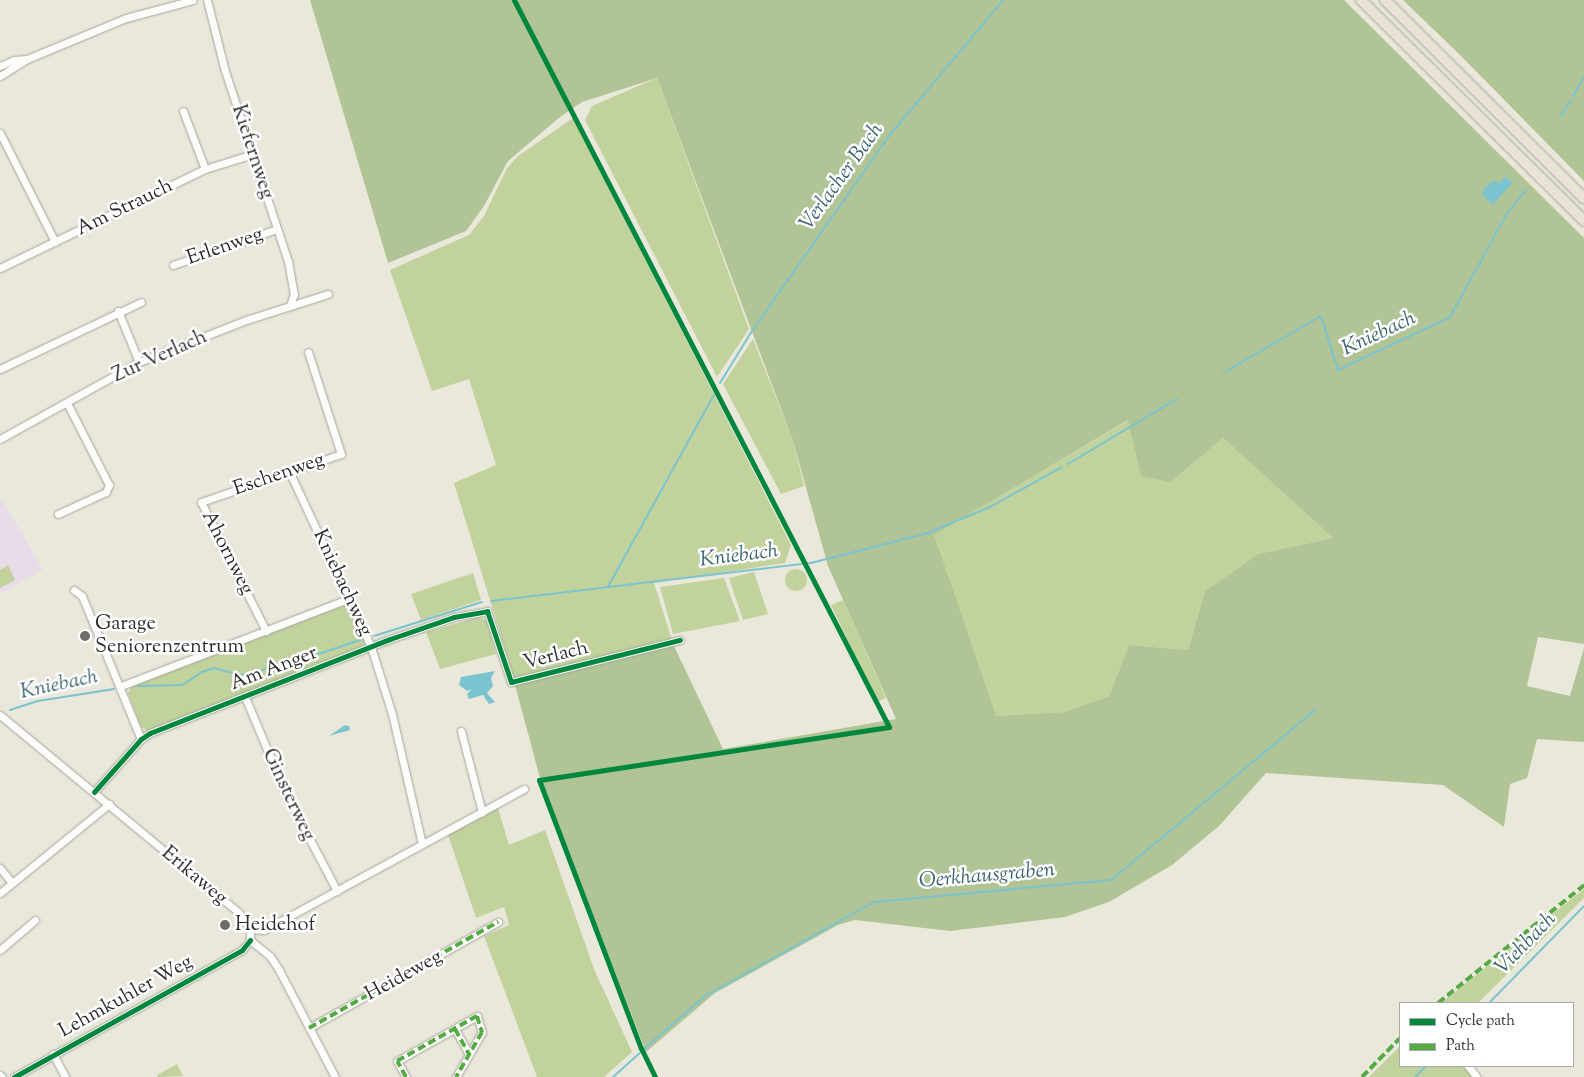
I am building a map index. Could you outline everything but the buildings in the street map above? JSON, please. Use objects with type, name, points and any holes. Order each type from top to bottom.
[{"type":"highway","points":[[1361,0],[1584,221]]},
{"type":"highway","points":[[1385,0],[1584,198]]},
{"type":"street","points":[[0,76],[27,59],[126,18],[193,0]]},
{"type":"street","name":"Kiefernweg","points":[[207,0],[291,278],[294,294],[290,305]]},
{"type":"street","points":[[0,66],[14,60],[27,59]]},
{"type":"street","points":[[183,111],[205,169]]},
{"type":"street","points":[[0,133],[55,242]]},
{"type":"street","name":"Am Strauch","points":[[0,268],[205,169],[253,154]]},
{"type":"street","name":"Erlenweg","points":[[173,265],[277,229]]},
{"type":"street","name":"Zur Verlach","points":[[0,439],[139,362],[290,305],[328,294]]},
{"type":"street","points":[[0,369],[118,311],[141,302]]},
{"type":"street","points":[[118,311],[139,362]]},
{"type":"street","name":"Eschenweg","points":[[201,502],[341,454],[308,352]]},
{"type":"street","points":[[58,514],[106,492],[109,485],[67,403]]},
{"type":"street","name":"Kniebachweg","points":[[289,471],[371,646],[392,714],[422,844]]},
{"type":"street","name":"Ahornweg","points":[[201,502],[266,631]]},
{"type":"street","points":[[74,590],[82,596],[142,739]]},
{"type":"street","name":"Am Anger","points":[[121,686],[350,598]]},
{"type":"street","name":"Am Anger","points":[[94,792],[142,739],[371,646],[454,617],[487,611]]},
{"type":"street","name":"Verlach","points":[[487,611],[511,682],[680,640]]},
{"type":"street","name":"Ginsterweg","points":[[245,696],[285,792],[337,891]]},
{"type":"street","name":"Erikaweg","points":[[0,715],[239,913],[250,929]]},
{"type":"street","points":[[461,731],[482,812]]},
{"type":"street","points":[[335,1077],[270,956],[250,940],[250,929],[264,930],[524,789]]},
{"type":"street","points":[[0,893],[109,804]]},
{"type":"street","points":[[0,868],[12,883]]},
{"type":"street","points":[[0,950],[35,920]]},
{"type":"street","name":"Heideweg","points":[[309,1028],[498,922]]},
{"type":"street","name":"Lehmkuhler Weg","points":[[14,1077],[242,950],[250,940]]},
{"type":"street","points":[[406,1077],[398,1061],[477,1016],[482,1032],[456,1077]]},
{"type":"street","points":[[455,1028],[470,1054]]},
{"type":"street","points":[[53,1054],[65,1077]]},
{"type":"street","points":[[1469,1067],[1477,1077]]},
{"type":"shaded area","points":[[2,499],[43,570],[0,594],[0,500]]},
{"type":"green space","points":[[310,0],[1344,0],[1584,238],[1584,644],[1538,637],[1527,686],[1570,696],[1584,648],[1584,742],[1537,739],[1527,778],[1510,784],[1504,827],[1443,785],[1266,773],[1219,826],[1172,865],[1109,902],[1065,917],[950,931],[855,920],[838,925],[715,993],[646,1052],[540,778],[515,685],[674,646],[723,749],[896,719],[828,566],[793,441],[657,78],[582,102],[560,117],[508,161],[484,206],[466,231],[388,263]],"holes":[[[1128,420],[1141,476],[1171,482],[1223,438],[1333,538],[1258,554],[1205,591],[1188,650],[1129,645],[1109,696],[1064,712],[996,716],[934,535]]]},
{"type":"green space","points":[[1403,0],[1584,0],[1584,181],[1460,55]]},
{"type":"green space","points":[[657,78],[749,329],[717,377],[585,120],[592,106]]},
{"type":"green space","points":[[573,118],[791,545],[785,563],[654,583],[672,640],[514,678],[454,483],[496,465],[469,379],[432,391],[390,270],[469,235],[484,216],[507,168],[518,156]]},
{"type":"green space","points":[[753,339],[793,441],[804,486],[781,494],[723,384]]},
{"type":"green space","points":[[1129,420],[1171,482],[1223,438],[1333,538],[1258,554],[1205,591],[1188,650],[1129,645],[1109,696],[1064,712],[995,716],[933,535]]},
{"type":"green space","points":[[8,565],[15,580],[0,588],[0,570]]},
{"type":"green space","points":[[796,569],[804,572],[807,580],[804,588],[796,591],[788,588],[785,580],[788,572]]},
{"type":"green space","points":[[754,572],[768,614],[743,620],[729,578]]},
{"type":"green space","points":[[473,573],[481,600],[421,620],[411,594]]},
{"type":"green space","points":[[724,578],[740,621],[673,634],[660,587]]},
{"type":"green space","points":[[843,600],[886,698],[877,702],[831,605]]},
{"type":"green space","points":[[349,603],[365,641],[363,646],[148,731],[141,727],[128,693],[133,684]]},
{"type":"green space","points":[[480,617],[487,621],[496,654],[440,669],[426,632]]},
{"type":"green space","points":[[498,808],[509,845],[545,830],[594,969],[632,1052],[604,1077],[537,1077],[484,936],[509,925],[504,907],[476,918],[448,835]]},
{"type":"green space","points":[[1584,889],[1584,898],[1479,1002],[1442,1002]]},
{"type":"green space","points":[[1399,1047],[1399,1067],[1465,1067],[1474,1077],[1369,1077]]},
{"type":"green space","points":[[177,1064],[183,1076],[157,1077],[157,1075]]},
{"type":"water","points":[[1505,177],[1513,182],[1493,205],[1482,194],[1485,187],[1495,180],[1499,183]]},
{"type":"water","points":[[495,671],[491,678],[493,686],[487,693],[495,702],[489,704],[483,695],[469,699],[467,694],[472,689],[467,691],[459,685],[461,677]]},
{"type":"water","points":[[345,725],[349,726],[350,730],[329,736]]},
{"type":"waterway","name":"Verlacher Bach","points":[[720,383],[752,331],[889,136],[1003,0]]},
{"type":"waterway","name":"Kniebach","points":[[1573,96],[1584,77]]},
{"type":"waterway","name":"Kniebach","points":[[1561,116],[1571,100]]},
{"type":"waterway","name":"Kniebach","points":[[1223,373],[1321,316],[1338,370],[1450,317],[1506,215],[1526,189]]},
{"type":"waterway","name":"Verlacher Bach","points":[[609,585],[714,395]]},
{"type":"waterway","name":"Kniebach","points":[[1068,464],[1177,399]]},
{"type":"waterway","name":"Kniebach","points":[[491,601],[811,563],[928,533],[990,507],[1062,467]]},
{"type":"waterway","name":"Kniebach","points":[[374,636],[482,602]]},
{"type":"waterway","name":"Kniebach","points":[[138,686],[182,685],[202,672],[214,668],[240,675],[258,673],[271,665],[307,658],[360,640]]},
{"type":"waterway","name":"Kniebach","points":[[10,710],[38,701],[114,689]]},
{"type":"waterway","name":"Oerkhausgraben","points":[[644,1049],[705,996],[874,902],[1111,880],[1315,710]]},
{"type":"waterway","name":"Viehbach","points":[[1490,1002],[1584,906]]},
{"type":"waterway","name":"Oerkhausgraben","points":[[613,1077],[640,1053]]},
{"type":"waterway","name":"Viehbach","points":[[1415,1077],[1425,1067]]},
{"type":"marked path","points":[[1439,1002],[1584,885]]},
{"type":"marked path","points":[[309,1028],[498,922]]},
{"type":"marked path","points":[[406,1077],[397,1061],[477,1016],[482,1032],[456,1077]]},
{"type":"marked path","points":[[455,1029],[469,1054]]},
{"type":"marked path","points":[[1362,1077],[1399,1039]]},
{"type":"cycle path","points":[[514,0],[889,727],[539,780],[641,1048],[655,1077]]},
{"type":"cycle path","points":[[94,792],[141,739],[150,733],[390,639],[454,617],[487,611],[511,682],[680,640]]},
{"type":"cycle path","points":[[14,1077],[242,950],[250,940]]},
{"type":"place","name":"Garage Seniorenzentrum","points":[[85,636]]},
{"type":"place","name":"Heidehof","points":[[225,925]]}]
